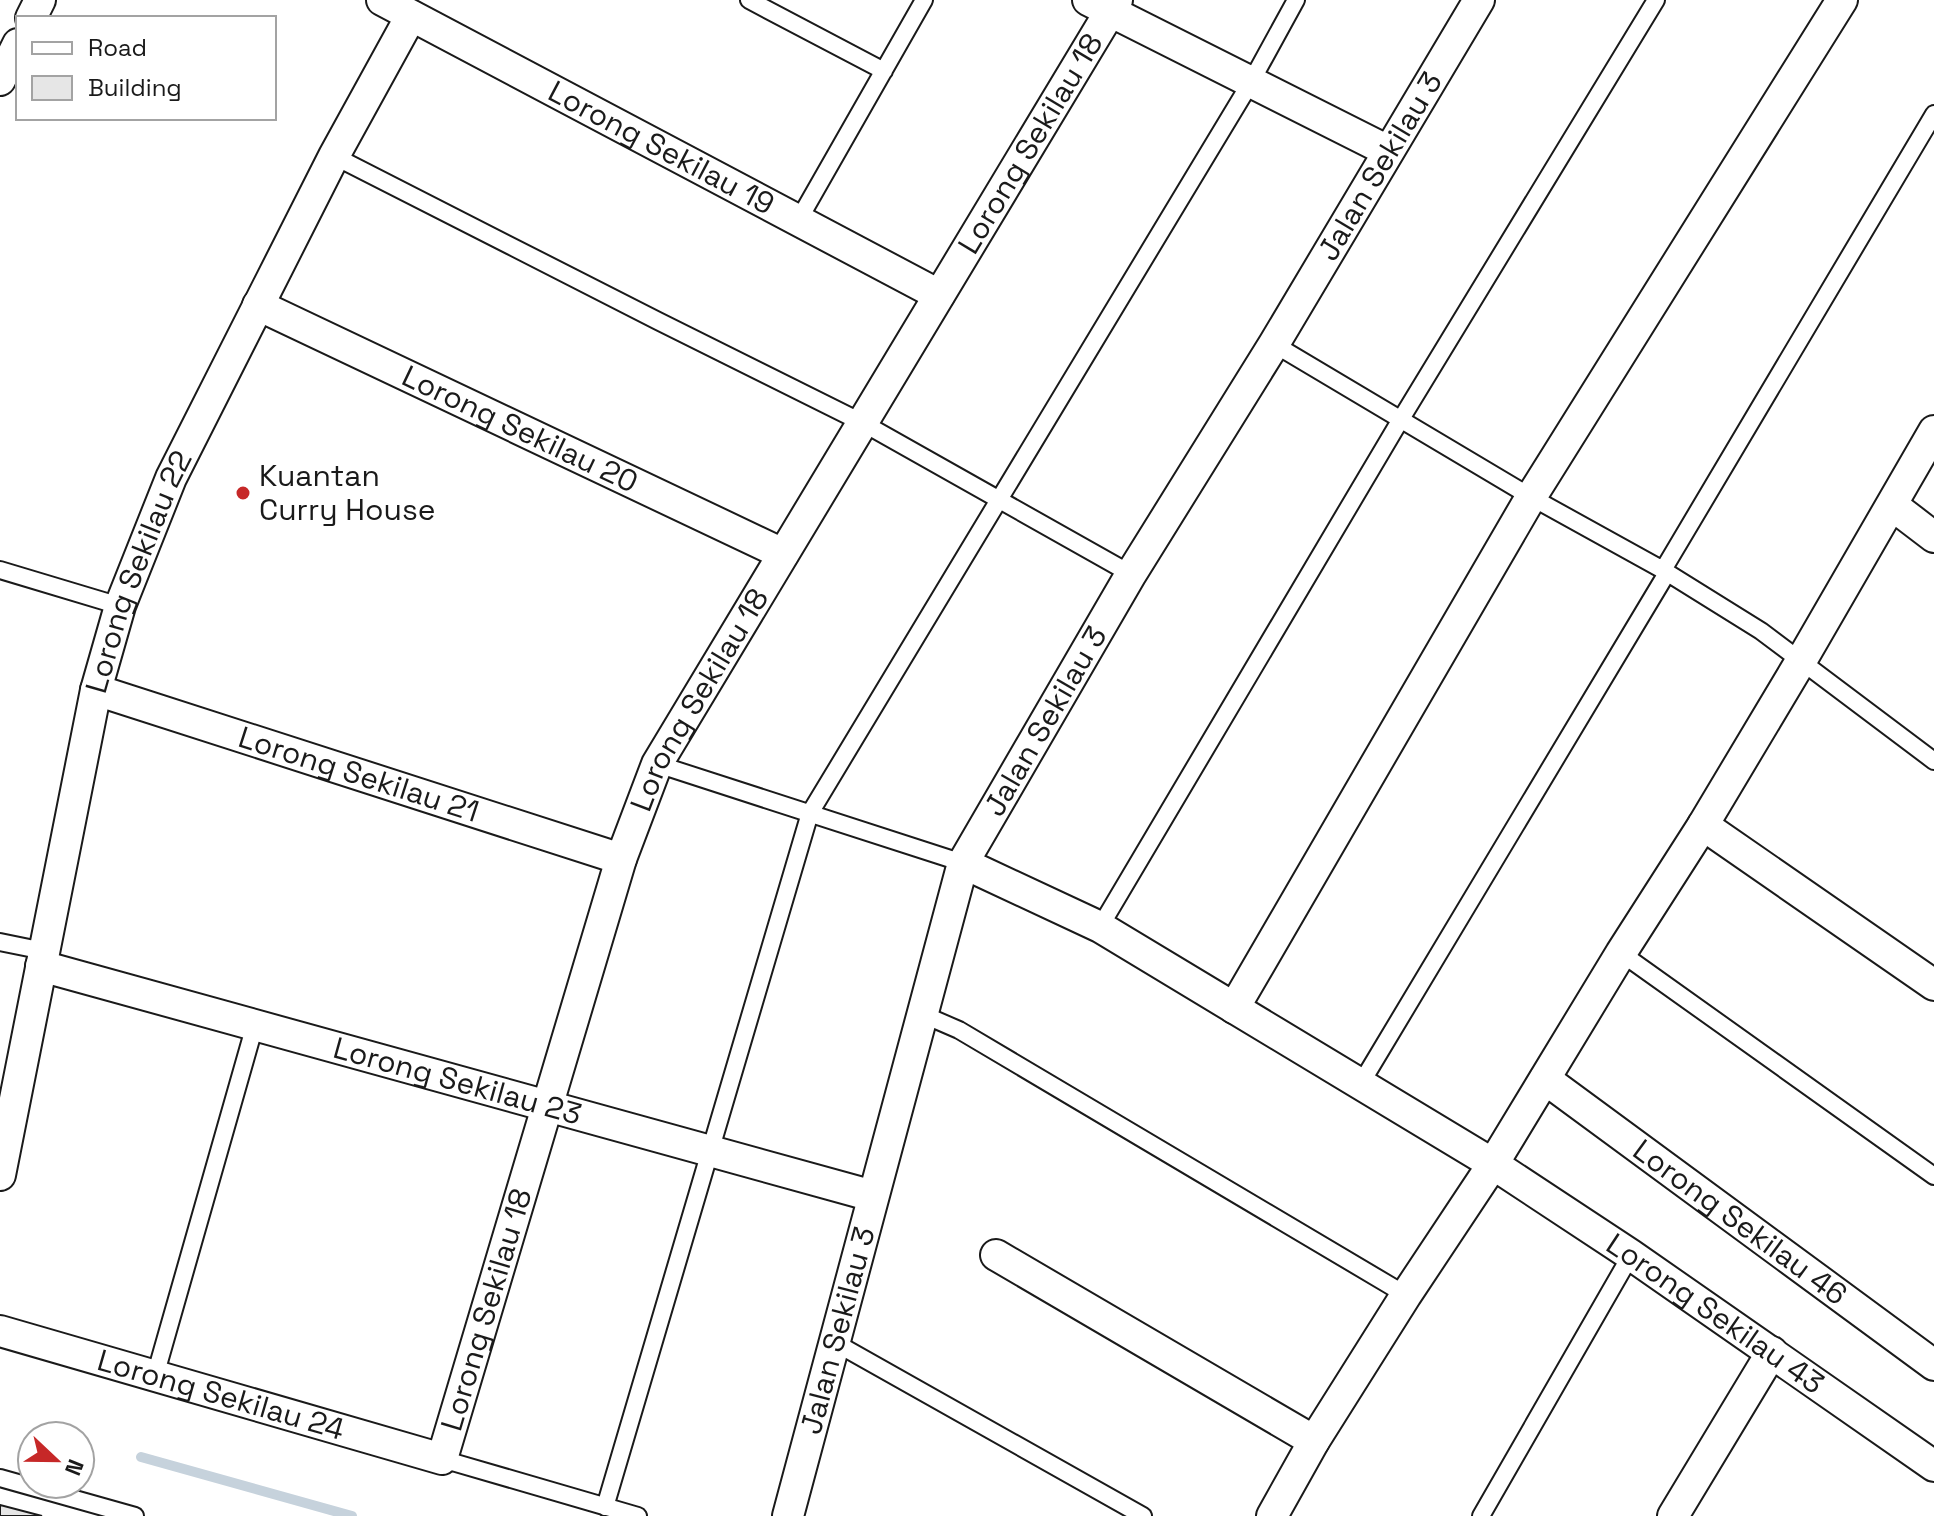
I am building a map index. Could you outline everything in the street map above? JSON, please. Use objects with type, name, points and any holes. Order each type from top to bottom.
[{"type":"street","name":"Lorong Sekilau 19","points":[[382,0],[939,295]]},
{"type":"street","name":"Jalan Sekilau 3","points":[[788,1516],[963,863],[1131,574],[1274,344],[1479,0]]},
{"type":"street","points":[[1234,1008],[1531,497],[1842,0]]},
{"type":"street","points":[[1105,4],[1388,151]]},
{"type":"street","name":"Lorong Sekilau 18","points":[[442,1459],[621,859],[657,764],[939,295],[1105,4]]},
{"type":"street","name":"Lorong Sekilau 22","points":[[0,1175],[96,690],[120,606],[171,478],[334,156],[411,16]]},
{"type":"street","points":[[0,80],[16,48]]},
{"type":"street","name":"Lorong Sekilau 20","points":[[258,305],[783,554]]},
{"type":"street","points":[[1272,1516],[1314,1441],[1493,1164],[1703,825],[1934,431]]},
{"type":"street","points":[[1892,505],[1934,537]]},
{"type":"street","name":"Lorong Sekilau 21","points":[[96,690],[621,859]]},
{"type":"street","points":[[1703,825],[1934,985]]},
{"type":"street","name":"Lorong Sekilau 43","points":[[963,863],[1100,927],[1493,1164],[1631,1255],[1934,1466]]},
{"type":"street","name":"Lorong Sekilau 23","points":[[43,958],[255,1025],[873,1196]]},
{"type":"street","name":"Lorong Sekilau 46","points":[[1545,1079],[1934,1365]]},
{"type":"street","points":[[996,1255],[1314,1441]]},
{"type":"street","name":"Lorong Sekilau 24","points":[[0,1331],[442,1459]]},
{"type":"street","points":[[1673,1516],[1772,1352]]},
{"type":"lane","points":[[749,0],[884,71]]},
{"type":"lane","points":[[798,221],[924,0]]},
{"type":"lane","points":[[605,1507],[810,813],[1251,82],[1296,0]]},
{"type":"lane","points":[[1100,927],[1401,419],[1656,0]]},
{"type":"lane","points":[[1360,1085],[1934,114]]},
{"type":"lane","points":[[334,156],[863,423],[1131,574]]},
{"type":"lane","points":[[1274,344],[1761,631],[1934,761]]},
{"type":"lane","points":[[0,570],[120,606]]},
{"type":"lane","points":[[657,764],[963,863]]},
{"type":"lane","points":[[0,942],[43,958]]},
{"type":"lane","points":[[1621,953],[1934,1176]]},
{"type":"lane","points":[[922,1014],[959,1030],[1406,1295]]},
{"type":"lane","points":[[155,1376],[255,1025]]},
{"type":"lane","points":[[1481,1516],[1631,1255]]},
{"type":"lane","points":[[834,1342],[1143,1516]]},
{"type":"lane","points":[[442,1459],[638,1516]]},
{"type":"lane","points":[[0,1478],[135,1516]]},
{"type":"building","points":[[0,1505],[42,1516],[0,1516]]},
{"type":"waterway","points":[[141,1457],[352,1516]]},
{"type":"place","name":"Kuantan Curry House","points":[[243,493]]}]
